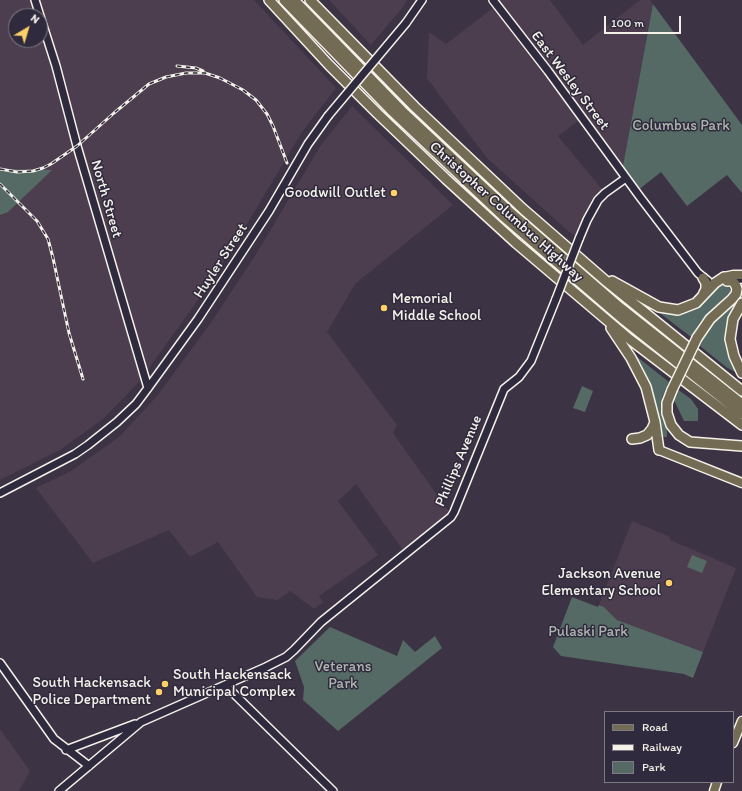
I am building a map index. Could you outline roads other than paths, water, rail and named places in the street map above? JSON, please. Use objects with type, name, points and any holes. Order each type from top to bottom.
[{"type":"highway","name":"Christopher Columbus Highway","points":[[269,0],[338,74],[446,179],[516,243],[606,320],[661,364],[742,425]]},
{"type":"highway","name":"Christopher Columbus Highway","points":[[284,0],[382,102],[503,216],[624,320],[742,414]]},
{"type":"highway","name":"Christopher Columbus Highway","points":[[294,0],[398,107],[512,214],[617,306],[742,404]]},
{"type":"highway","name":"Christopher Columbus Highway","points":[[310,0],[375,68],[455,146],[523,209],[592,269],[742,391]]},
{"type":"highway","points":[[592,269],[659,307],[678,310],[696,303],[715,283],[726,279],[734,283],[737,289],[736,294],[729,302]]},
{"type":"highway","points":[[701,275],[706,283],[706,290],[702,298]]},
{"type":"highway","points":[[742,292],[710,319],[697,338],[667,403],[667,413],[671,425],[679,435],[690,442],[742,446]]},
{"type":"highway","points":[[742,303],[733,319],[730,339],[734,356],[742,373]]},
{"type":"highway","points":[[606,320],[643,379],[655,422],[659,450]]},
{"type":"highway","points":[[632,439],[647,435],[652,430],[655,422]]},
{"type":"main road","points":[[726,279],[733,275],[742,276]]},
{"type":"main road","points":[[659,450],[742,483]]},
{"type":"main road","points":[[734,740],[742,720]]},
{"type":"street","name":"Huyler Street","points":[[0,493],[75,454],[117,422],[136,404],[207,306],[269,211],[308,144],[328,116],[406,23],[422,0]]},
{"type":"street","name":"East Wesley Street","points":[[493,0],[548,70],[626,178],[701,275]]},
{"type":"street","name":"North Street","points":[[48,41],[77,146],[148,388]]},
{"type":"street","name":"Phillips Avenue","points":[[66,750],[141,722],[266,667],[286,656],[321,622],[451,517],[504,389],[519,376],[531,361],[587,220],[598,200],[626,178]]},
{"type":"street","points":[[701,275],[742,280]]},
{"type":"street","points":[[701,275],[709,281],[715,283]]},
{"type":"street","points":[[0,663],[54,739],[66,750],[89,766]]},
{"type":"street","points":[[225,685],[333,791]]},
{"type":"street","name":"Phillips Avenue","points":[[59,791],[141,722]]},
{"type":"railway","points":[[177,66],[196,68],[203,71]]},
{"type":"railway","points":[[0,169],[17,172],[33,171],[51,164],[77,146],[149,84],[166,77],[186,73],[205,73],[220,78],[243,90],[256,100],[267,114],[273,126],[287,163]]},
{"type":"railway","points":[[0,184],[37,221],[48,239],[69,333],[83,379]]},
{"type":"place","name":"Goodwill Outlet","points":[[394,193]]},
{"type":"place","name":"Memorial Middle School","points":[[384,308]]},
{"type":"place","name":"Jackson Avenue Elementary School","points":[[669,583]]},
{"type":"place","name":"South Hackensack Municipal Complex","points":[[165,684]]},
{"type":"place","name":"South Hackensack Police Department","points":[[159,692]]},
{"type":"park label","name":"Columbus Park","points":[[681,126]]},
{"type":"park label","name":"Pulaski Park","points":[[588,632]]},
{"type":"park label","name":"Veterans Park","points":[[343,676]]}]
